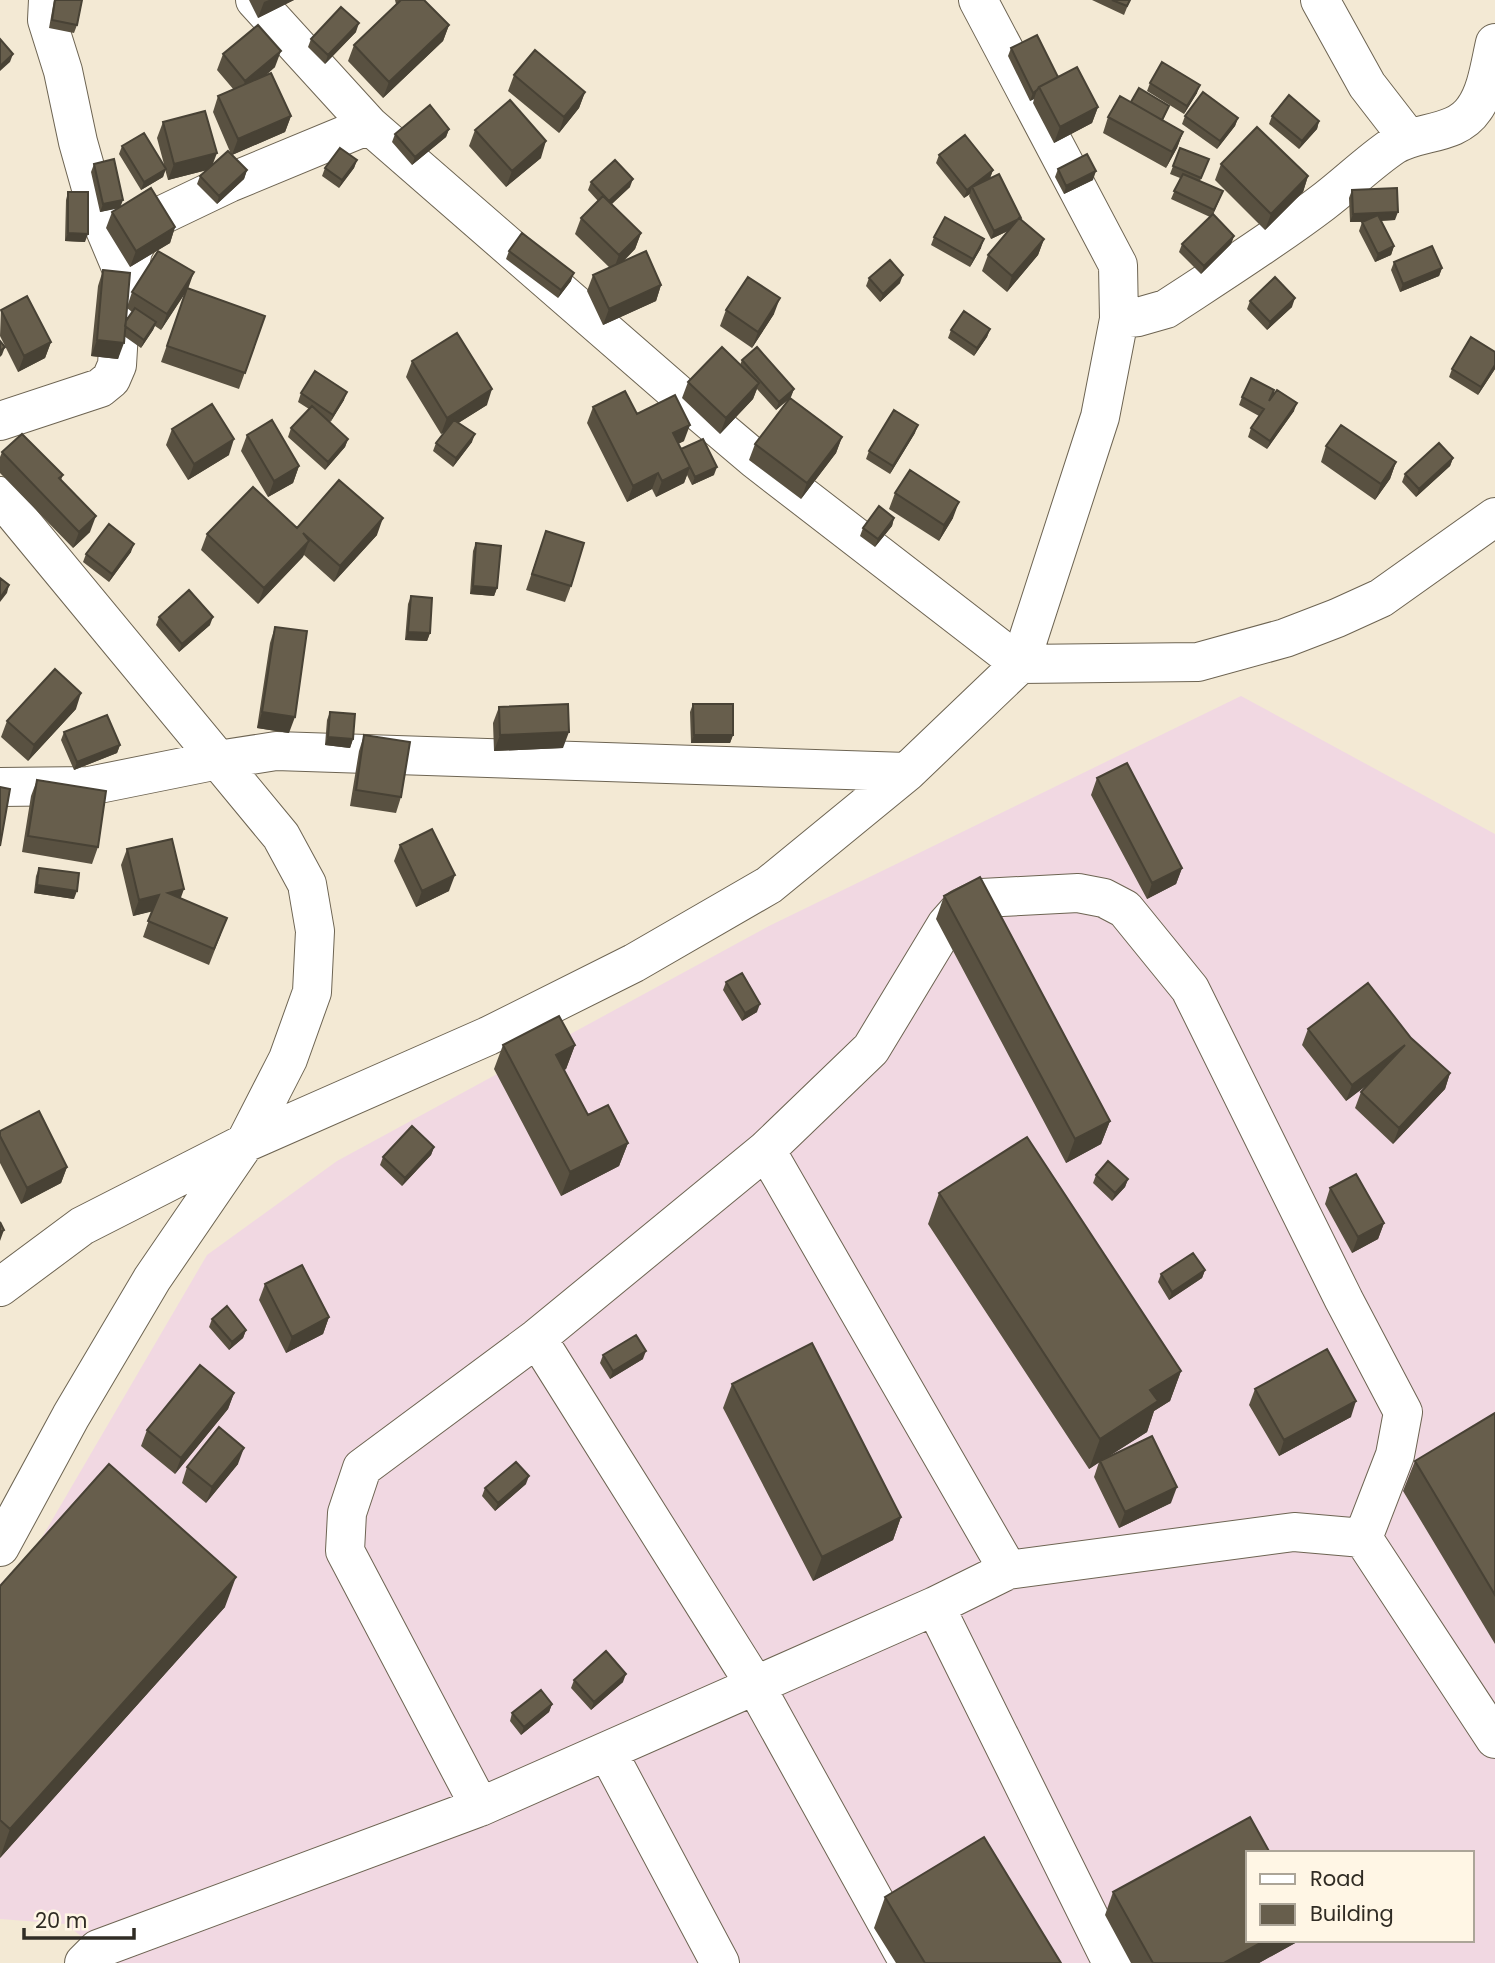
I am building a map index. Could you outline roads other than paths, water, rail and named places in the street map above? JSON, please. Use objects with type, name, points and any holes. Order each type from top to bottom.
[{"type":"street","points":[[48,0],[47,20],[63,71],[78,142],[98,213],[127,282]]},
{"type":"street","points":[[255,0],[369,125],[756,460],[1020,664],[1198,662],[1285,638],[1381,598],[1495,517]]},
{"type":"street","points":[[0,1287],[82,1226],[245,1143],[488,1036],[634,963],[769,884],[907,772],[1020,664],[1100,416],[1119,318],[1118,265],[978,0]]},
{"type":"street","points":[[1320,0],[1367,85],[1408,138]]},
{"type":"street","points":[[1119,318],[1138,317],[1166,309],[1320,205],[1392,147],[1408,138],[1444,130],[1462,121],[1474,110],[1485,82],[1495,43]]},
{"type":"street","points":[[0,421],[100,388],[111,379],[117,365],[120,315],[133,250],[145,229],[160,216],[229,183],[369,125]]},
{"type":"street","points":[[0,496],[281,836],[307,884],[315,931],[312,992],[288,1059],[245,1143],[152,1279],[71,1416],[0,1547]]},
{"type":"street","points":[[0,787],[89,786],[276,751],[907,772]]},
{"type":"street","points":[[481,1807],[345,1551],[347,1513],[362,1468],[537,1338],[766,1150],[871,1049],[946,925],[961,908],[982,898],[1078,893],[1104,898],[1125,909],[1190,989],[1344,1300],[1403,1412],[1395,1455],[1363,1538]]},
{"type":"street","points":[[766,1150],[1008,1570]]},
{"type":"street","points":[[537,1338],[755,1685],[909,1963]]},
{"type":"street","points":[[84,1963],[98,1950],[481,1807],[935,1606],[1008,1570],[1294,1532],[1363,1538]]},
{"type":"street","points":[[1363,1538],[1495,1739]]},
{"type":"street","points":[[935,1606],[1112,1963]]},
{"type":"street","points":[[607,1751],[720,1963]]}]
